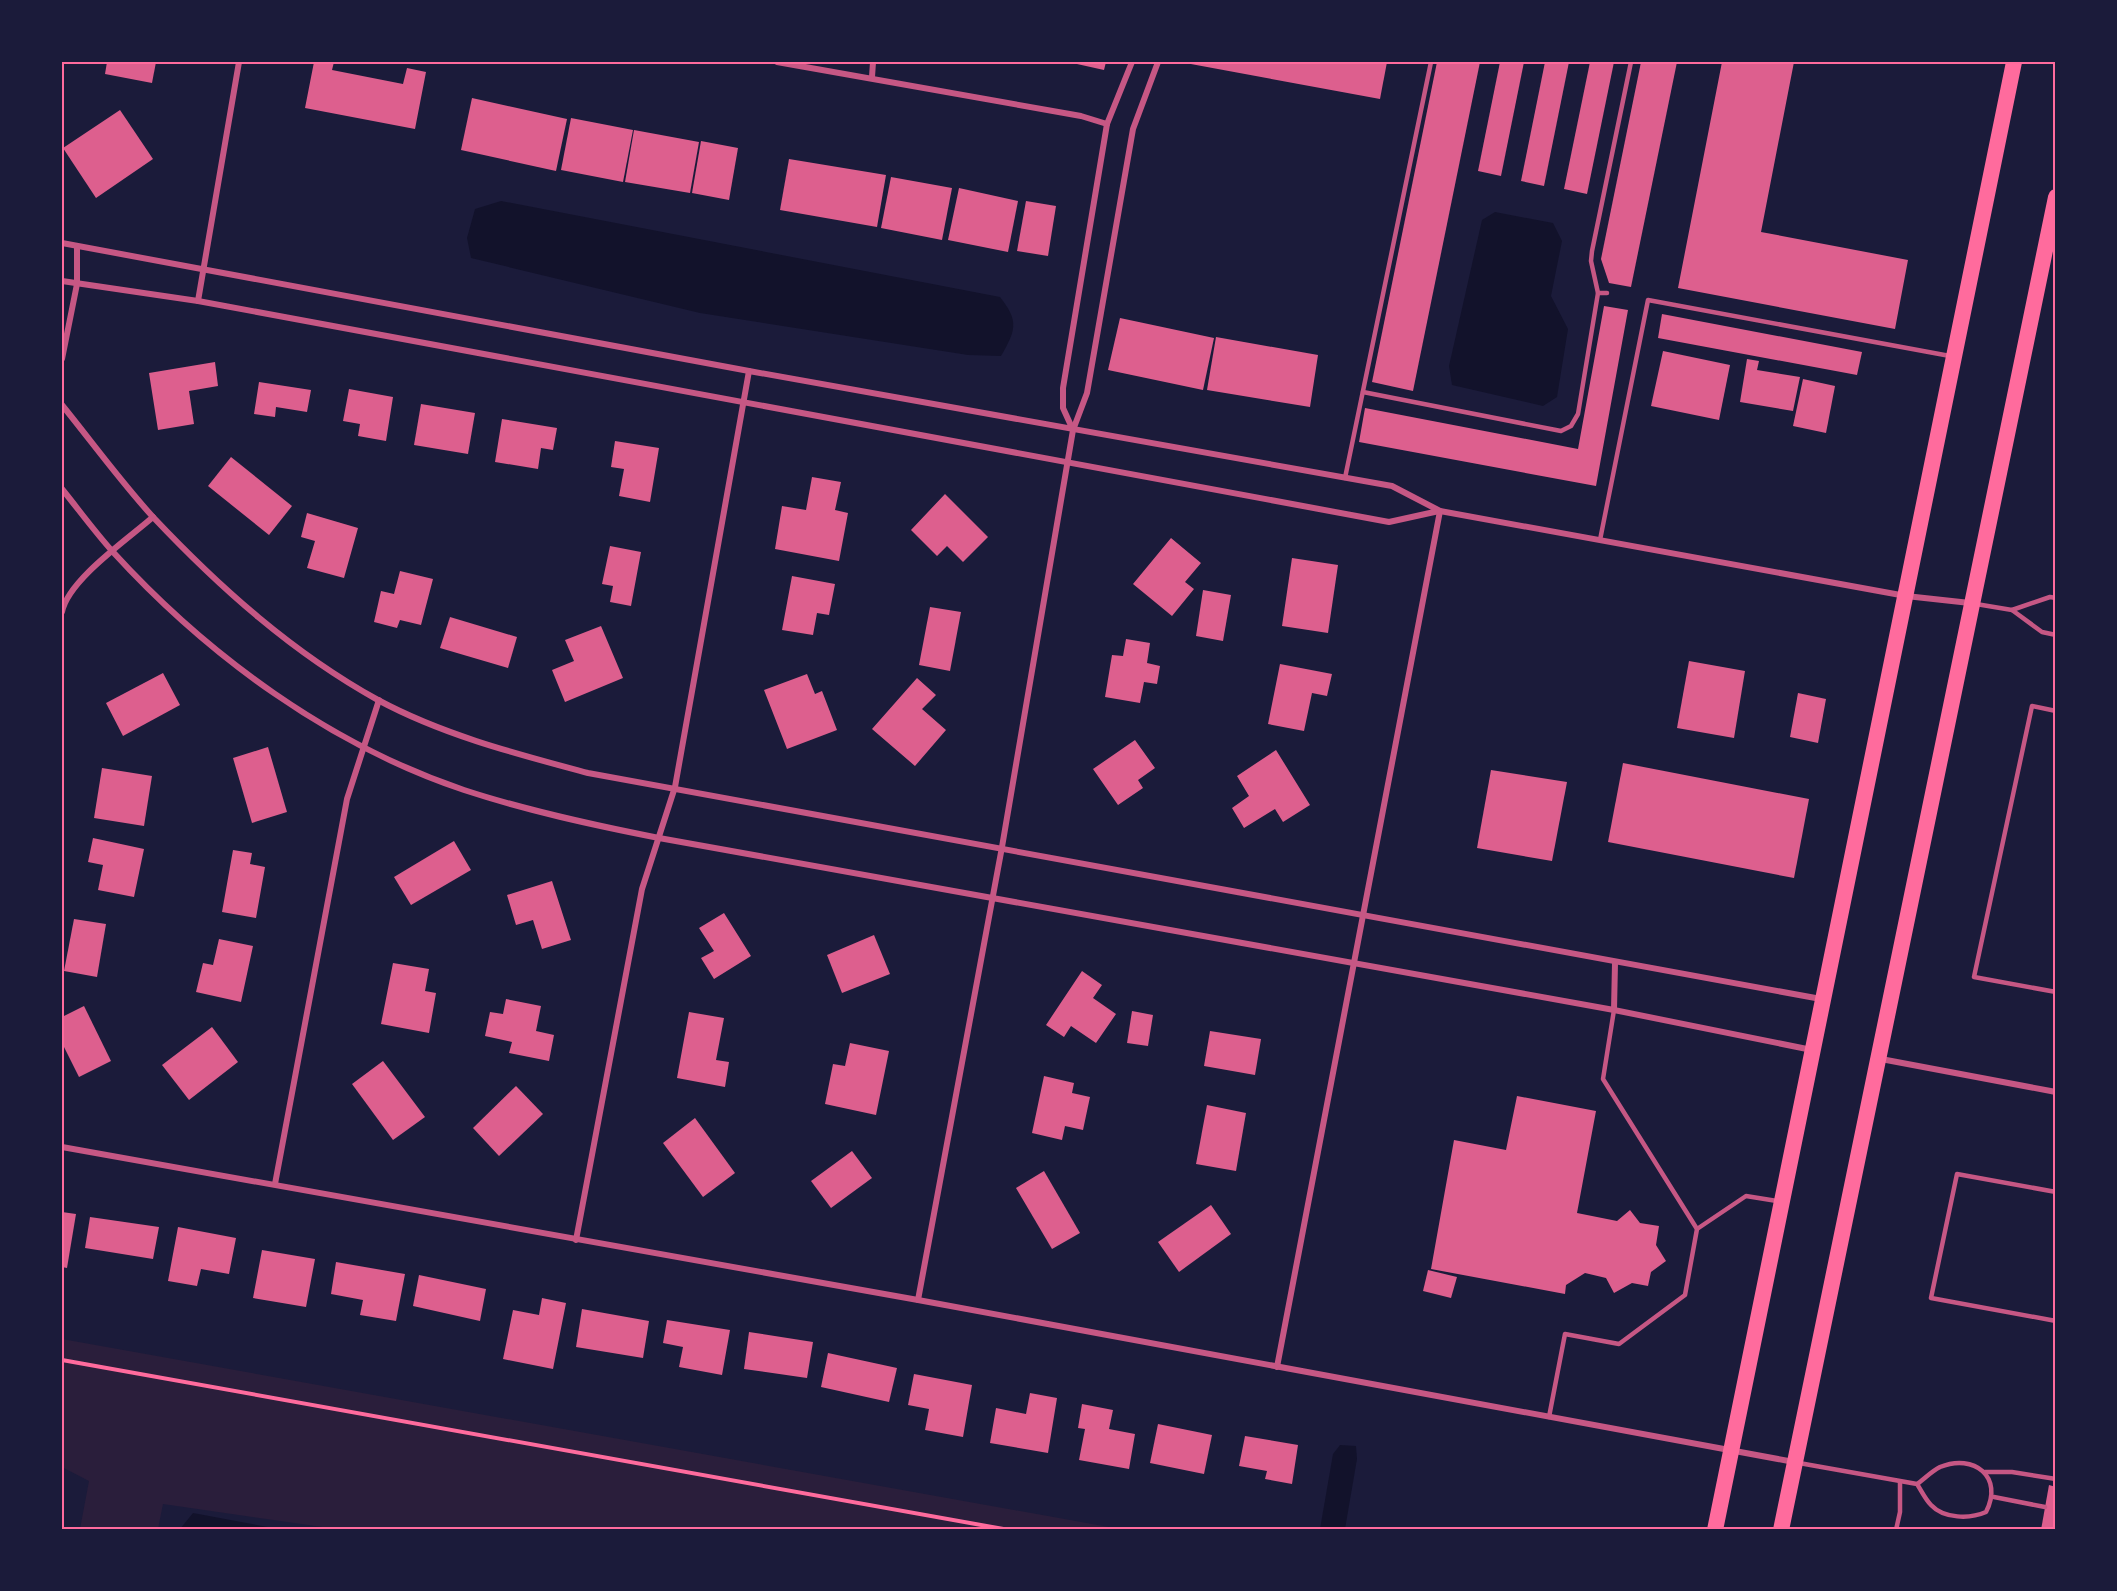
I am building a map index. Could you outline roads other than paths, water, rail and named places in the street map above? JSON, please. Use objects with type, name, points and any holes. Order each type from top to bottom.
[{"type":"highway","points":[[1716,1530],[1956,357],[2014,62]]},
{"type":"highway","points":[[1781,1530],[2055,197]]},
{"type":"street","points":[[198,301],[239,62]]},
{"type":"street","points":[[777,62],[872,77],[1080,116],[1107,124]]},
{"type":"street","points":[[872,77],[873,62]]},
{"type":"street","points":[[1074,430],[1063,408],[1063,388],[1107,124],[1132,62]]},
{"type":"street","points":[[918,1300],[1002,848],[1074,430],[1087,393],[1133,129],[1158,62]]},
{"type":"street","points":[[62,243],[749,371],[1392,486],[1440,511],[1906,596],[1970,603]]},
{"type":"street","points":[[62,359],[77,284],[78,246]]},
{"type":"street","points":[[62,281],[198,301],[743,404],[1389,522],[1440,511]]},
{"type":"street","points":[[576,1240],[642,889],[675,787],[749,371]]},
{"type":"street","points":[[62,405],[153,517],[252,614],[305,654],[379,700],[455,733],[528,757],[588,773],[675,787],[1615,963],[1824,999]]},
{"type":"street","points":[[62,489],[113,552],[197,633],[229,660],[308,714],[363,746],[462,789],[509,804],[659,838],[1614,1010],[1814,1050]]},
{"type":"street","points":[[1277,1367],[1301,1254],[1362,916],[1440,511]]},
{"type":"street","points":[[62,612],[69,593],[80,579],[153,517]]},
{"type":"street","points":[[275,1184],[346,799],[379,700]]},
{"type":"street","points":[[1614,1010],[1615,963]]},
{"type":"street","points":[[1877,1058],[2055,1092]]},
{"type":"street","points":[[62,1147],[918,1300],[1795,1462]]},
{"type":"lane","points":[[1345,478],[1431,62]]},
{"type":"lane","points":[[1363,392],[1561,431],[1571,426],[1578,414],[1598,293],[1591,261],[1592,251],[1631,62]]},
{"type":"lane","points":[[1598,293],[1607,293]]},
{"type":"lane","points":[[1600,540],[1648,300],[1956,357]]},
{"type":"lane","points":[[2012,610],[2050,597],[2055,598]]},
{"type":"lane","points":[[1970,603],[2012,610],[2042,632],[2055,635]]},
{"type":"lane","points":[[2055,711],[2032,706],[1974,977],[2055,992]]},
{"type":"lane","points":[[1549,1417],[1564,1334],[1619,1344],[1686,1295],[1697,1229],[1604,1079],[1614,1010]]},
{"type":"lane","points":[[2055,1192],[1957,1174],[1931,1298],[2055,1321]]},
{"type":"lane","points":[[1697,1229],[1746,1196],[1783,1202]]},
{"type":"lane","points":[[1795,1462],[1917,1484],[1941,1467],[1967,1464],[1985,1472],[2012,1472],[2055,1479]]},
{"type":"lane","points":[[1917,1484],[1932,1507],[1959,1517],[1972,1518],[1986,1512],[1994,1497],[1992,1483],[1985,1472]]},
{"type":"lane","points":[[1896,1530],[1900,1512],[1900,1482]]},
{"type":"lane","points":[[1994,1497],[2045,1507]]}]
